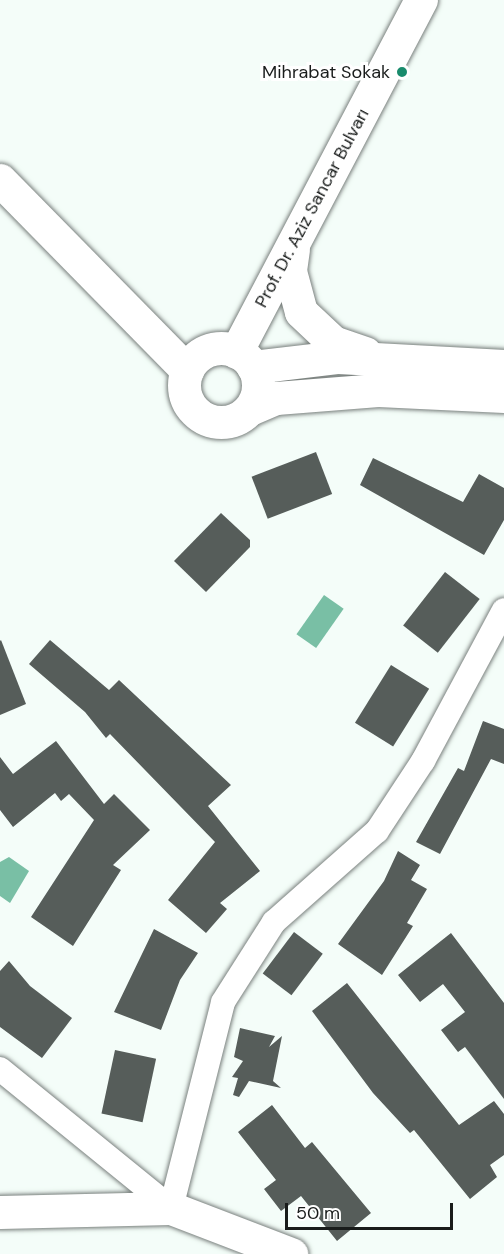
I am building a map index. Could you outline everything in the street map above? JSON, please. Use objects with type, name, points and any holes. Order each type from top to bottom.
[{"type":"street","name":"Prof. Dr. Aziz Sancar Bulvarı","points":[[244,360],[294,241],[421,0]]},
{"type":"street","points":[[0,180],[187,370]]},
{"type":"street","points":[[294,241],[290,271],[301,312],[333,342],[384,357]]},
{"type":"street","points":[[504,366],[384,357],[244,360],[213,349],[187,370],[185,394],[199,415],[223,422],[276,398],[378,390],[504,396]]},
{"type":"street","points":[[244,360],[258,391],[252,408]]},
{"type":"street","points":[[171,1208],[223,1002],[274,922],[377,831],[423,761],[504,610]]},
{"type":"street","points":[[0,1069],[171,1208],[291,1254]]},
{"type":"street","points":[[0,1212],[171,1208]]},
{"type":"shaded area","points":[[324,595],[344,609],[316,648],[296,634]]},
{"type":"shaded area","points":[[9,857],[29,871],[10,903],[0,896],[0,862]]},
{"type":"building","points":[[316,452],[332,494],[268,519],[252,477]]},
{"type":"building","points":[[373,458],[463,502],[479,474],[504,488],[504,520],[484,555],[360,485]]},
{"type":"building","points":[[221,513],[250,540],[250,547],[206,592],[174,561]]},
{"type":"building","points":[[445,572],[480,599],[438,653],[403,626]]},
{"type":"building","points":[[50,640],[109,690],[119,680],[231,785],[208,806],[260,871],[220,903],[227,909],[206,933],[168,900],[215,842],[110,734],[106,738],[85,712],[29,664]]},
{"type":"building","points":[[0,641],[26,704],[0,715]]},
{"type":"building","points":[[391,665],[429,689],[393,747],[355,723]]},
{"type":"building","points":[[483,721],[504,729],[504,764],[491,759],[440,854],[416,842],[458,768],[464,771]]},
{"type":"building","points":[[56,741],[104,804],[114,794],[150,830],[113,865],[121,870],[73,946],[31,917],[94,820],[69,794],[61,801],[55,793],[13,827],[0,810],[0,757],[13,774]]},
{"type":"building","points":[[398,851],[420,865],[411,880],[427,889],[407,923],[413,926],[382,975],[338,944],[384,881]]},
{"type":"building","points":[[154,929],[198,953],[180,980],[161,1030],[114,1012]]},
{"type":"building","points":[[294,932],[323,954],[291,995],[263,974]]},
{"type":"building","points":[[451,933],[504,1003],[504,1099],[465,1047],[458,1052],[441,1030],[465,1012],[443,984],[420,1002],[398,975]]},
{"type":"building","points":[[9,961],[30,986],[72,1018],[42,1058],[0,1027],[0,971]]},
{"type":"building","points":[[347,983],[459,1125],[494,1101],[504,1114],[504,1155],[490,1165],[497,1177],[470,1199],[414,1130],[410,1133],[373,1093],[312,1011]]},
{"type":"building","points":[[240,1028],[275,1036],[269,1047],[282,1036],[273,1081],[281,1088],[249,1081],[239,1097],[233,1095],[238,1078],[232,1077],[243,1061],[234,1057]]},
{"type":"building","points":[[115,1050],[156,1059],[143,1122],[101,1114]]},
{"type":"building","points":[[272,1105],[305,1148],[312,1142],[371,1213],[337,1241],[301,1196],[281,1211],[264,1189],[276,1180],[238,1132]]},
{"type":"place","name":"Mihrabat Sokak","points":[[402,72]]}]
